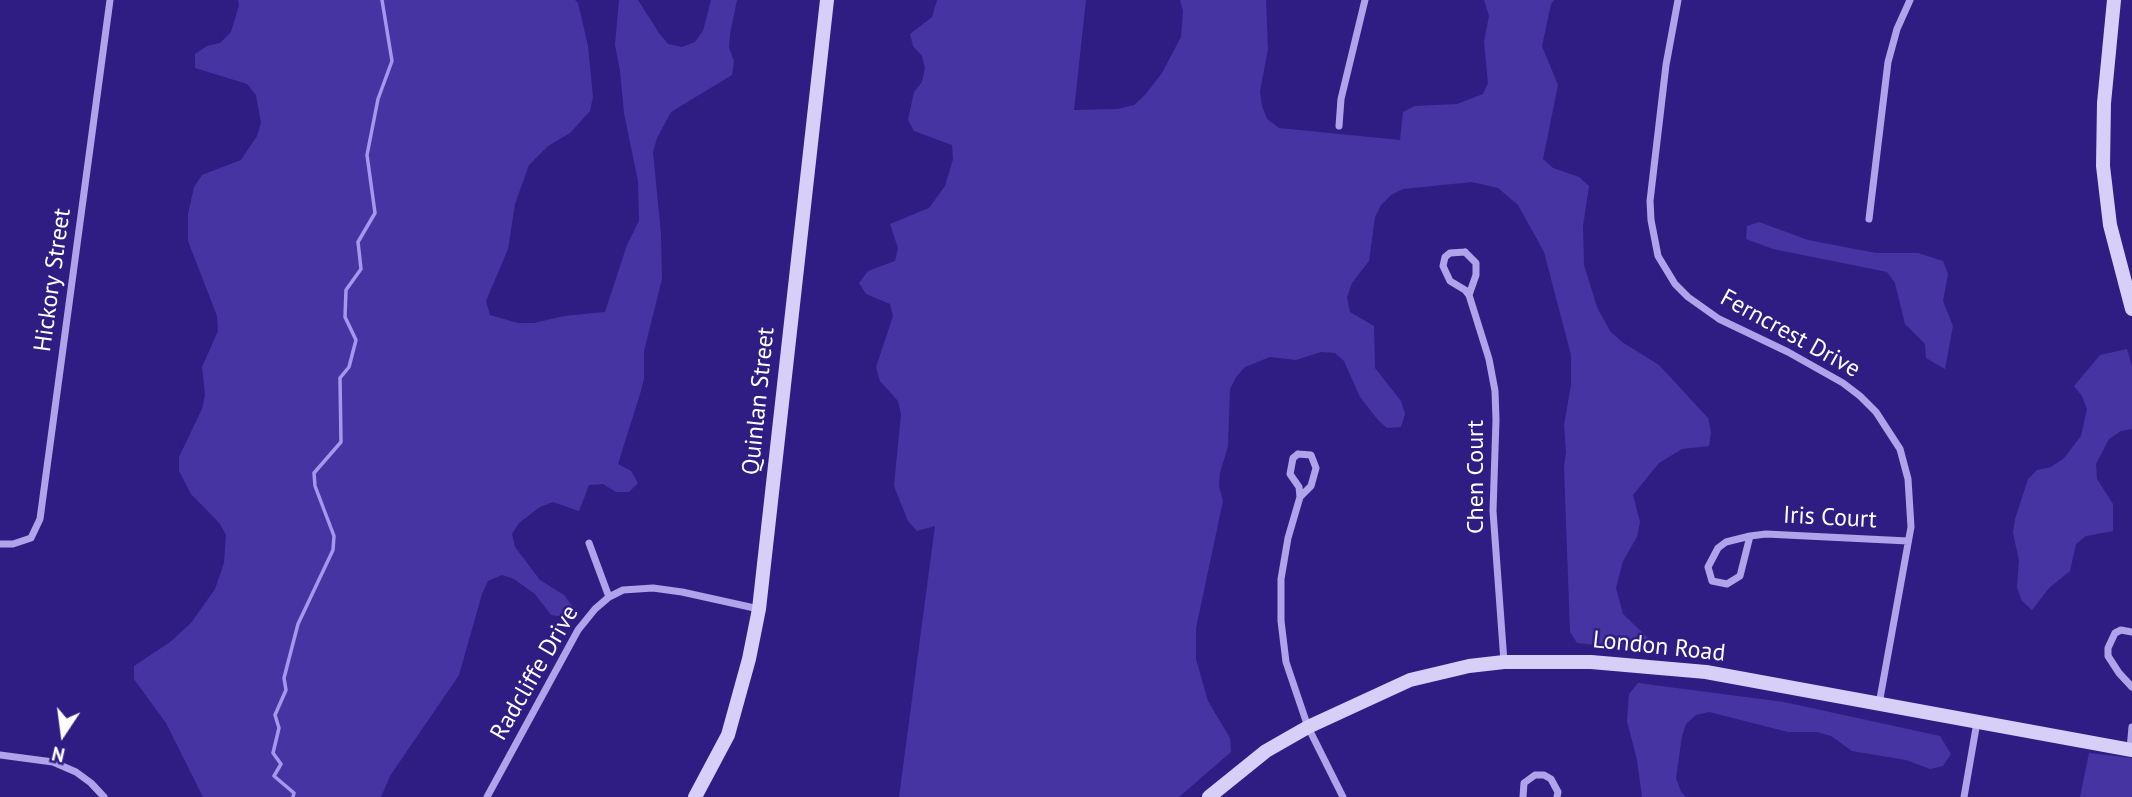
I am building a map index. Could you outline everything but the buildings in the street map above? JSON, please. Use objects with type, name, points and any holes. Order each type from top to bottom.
[{"type":"street","name":"Hickory Street","points":[[4,544],[31,538],[40,519],[110,0]]},
{"type":"street","name":"Quinlan Street","points":[[695,797],[728,735],[737,709],[759,609],[827,0]]},
{"type":"street","points":[[1339,126],[1341,99],[1366,0]]},
{"type":"street","name":"Ferncrest Drive","points":[[1678,0],[1666,65],[1650,201],[1658,256],[1675,284],[1719,319],[1788,352],[1843,383],[1876,412],[1900,449],[1911,499],[1909,541],[1878,704]]},
{"type":"street","points":[[1869,219],[1888,62],[1896,29],[1910,0]]},
{"type":"street","points":[[2113,0],[2104,103],[2103,166],[2110,225],[2132,309]]},
{"type":"street","name":"Chen Court","points":[[1469,295],[1476,275],[1476,263],[1465,252],[1450,253],[1445,257],[1443,267],[1450,281],[1469,295],[1489,359],[1494,391],[1496,420],[1493,511],[1504,662]]},
{"type":"street","points":[[1300,497],[1311,486],[1316,468],[1311,455],[1298,454],[1293,458],[1290,474],[1299,487],[1300,497],[1288,538],[1281,579],[1281,621],[1286,662],[1308,727],[1343,797]]},
{"type":"street","name":"Iris Court","points":[[1750,536],[1740,576],[1727,584],[1712,581],[1708,567],[1717,548],[1726,542],[1750,536],[1766,534],[1909,541]]},
{"type":"street","points":[[589,543],[609,597]]},
{"type":"street","name":"Radcliffe Drive","points":[[487,797],[578,630],[609,597],[623,590],[653,588],[759,609]]},
{"type":"street","points":[[2132,632],[2121,630],[2115,633],[2108,648],[2108,656],[2132,687]]},
{"type":"street","name":"London Road","points":[[1209,797],[1266,751],[1308,727],[1410,680],[1469,666],[1504,662],[1591,662],[1706,672],[2131,749]]},
{"type":"street","points":[[1964,797],[1978,721]]},
{"type":"street","points":[[2131,749],[2132,727]]},
{"type":"street","points":[[0,755],[53,762],[76,772],[104,797]]},
{"type":"street","points":[[1523,797],[1524,783],[1535,775],[1544,775],[1551,779],[1558,792],[1557,797]]},
{"type":"shaded area","points":[[238,0],[575,0],[578,3],[588,46],[593,97],[590,111],[570,133],[548,146],[529,165],[515,204],[508,249],[486,301],[490,315],[518,323],[534,323],[564,316],[605,312],[627,245],[639,221],[638,181],[624,113],[615,45],[619,0],[638,0],[668,44],[682,47],[695,42],[703,31],[711,0],[737,0],[729,48],[734,61],[732,75],[671,112],[653,152],[661,234],[662,279],[644,351],[644,379],[618,464],[631,471],[638,483],[629,492],[616,492],[603,484],[589,485],[579,511],[553,502],[540,507],[519,523],[512,534],[515,547],[540,580],[564,595],[573,607],[565,617],[551,615],[535,594],[514,579],[502,575],[488,581],[459,675],[390,776],[381,797],[203,797],[166,723],[134,679],[134,666],[170,642],[191,623],[215,589],[224,563],[226,535],[220,524],[191,494],[179,471],[179,457],[202,409],[205,395],[202,367],[218,331],[217,316],[188,241],[188,214],[194,187],[202,175],[241,160],[257,136],[261,123],[256,95],[247,84],[195,68],[195,54],[207,46],[220,43],[231,32]]},
{"type":"shaded area","points":[[937,0],[1086,0],[1074,110],[1118,109],[1134,105],[1145,95],[1162,73],[1181,37],[1183,11],[1180,0],[1266,0],[1268,49],[1260,91],[1267,119],[1279,128],[1400,140],[1403,112],[1415,106],[1457,104],[1483,94],[1488,83],[1484,42],[1489,16],[1484,0],[1554,0],[1542,46],[1558,85],[1543,159],[1553,168],[1579,177],[1589,186],[1583,226],[1584,265],[1597,307],[1610,331],[1622,342],[1659,365],[1708,418],[1711,432],[1709,446],[1682,449],[1659,463],[1633,495],[1640,522],[1637,537],[1623,561],[1616,588],[1623,614],[1648,638],[1633,649],[1577,643],[1570,632],[1564,425],[1571,385],[1571,355],[1544,252],[1518,205],[1498,188],[1472,182],[1403,189],[1391,195],[1381,205],[1375,217],[1369,261],[1352,283],[1347,297],[1350,312],[1374,326],[1375,368],[1401,401],[1405,414],[1401,427],[1387,428],[1378,420],[1360,397],[1344,361],[1335,353],[1321,352],[1296,360],[1270,357],[1245,367],[1230,389],[1228,446],[1219,486],[1223,501],[1196,628],[1196,659],[1208,701],[1230,738],[1231,752],[1179,797],[899,797],[935,526],[917,531],[908,521],[894,486],[901,414],[898,401],[880,381],[876,367],[893,316],[890,304],[866,294],[859,283],[868,271],[895,261],[898,248],[890,224],[929,208],[945,186],[953,159],[952,145],[914,131],[908,120],[914,92],[922,82],[925,68],[910,34],[932,17]]},
{"type":"shaded area","points":[[1759,222],[1808,240],[1876,253],[1918,253],[1943,261],[1948,274],[1943,301],[1953,326],[1945,369],[1926,358],[1925,344],[1905,324],[1895,283],[1887,272],[1773,249],[1746,239],[1747,226]]},
{"type":"shaded area","points":[[2127,349],[2132,366],[2132,429],[2121,431],[2109,439],[2096,464],[2097,479],[2113,504],[2113,531],[2086,536],[2076,544],[2070,571],[2049,588],[2032,610],[2022,601],[2017,588],[2019,560],[2013,533],[2028,479],[2037,470],[2051,467],[2064,458],[2081,436],[2087,409],[2074,386],[2100,355]]},
{"type":"shaded area","points":[[1638,683],[1784,702],[1940,736],[1951,754],[1943,766],[1930,769],[1906,760],[1852,751],[1831,736],[1817,732],[1788,732],[1709,712],[1696,715],[1686,724],[1682,736],[1676,778],[1686,797],[1642,797],[1637,760],[1627,721],[1629,694]]},
{"type":"shaded area","points":[[2089,753],[2132,758],[2132,797],[2080,797]]},
{"type":"waterway","points":[[293,797],[294,793],[274,776],[281,764],[273,753],[279,728],[275,715],[286,690],[284,678],[298,624],[333,550],[334,536],[315,486],[314,473],[341,442],[340,378],[349,367],[356,340],[345,317],[346,290],[361,269],[358,242],[375,213],[367,155],[378,99],[392,61],[382,0]]}]
